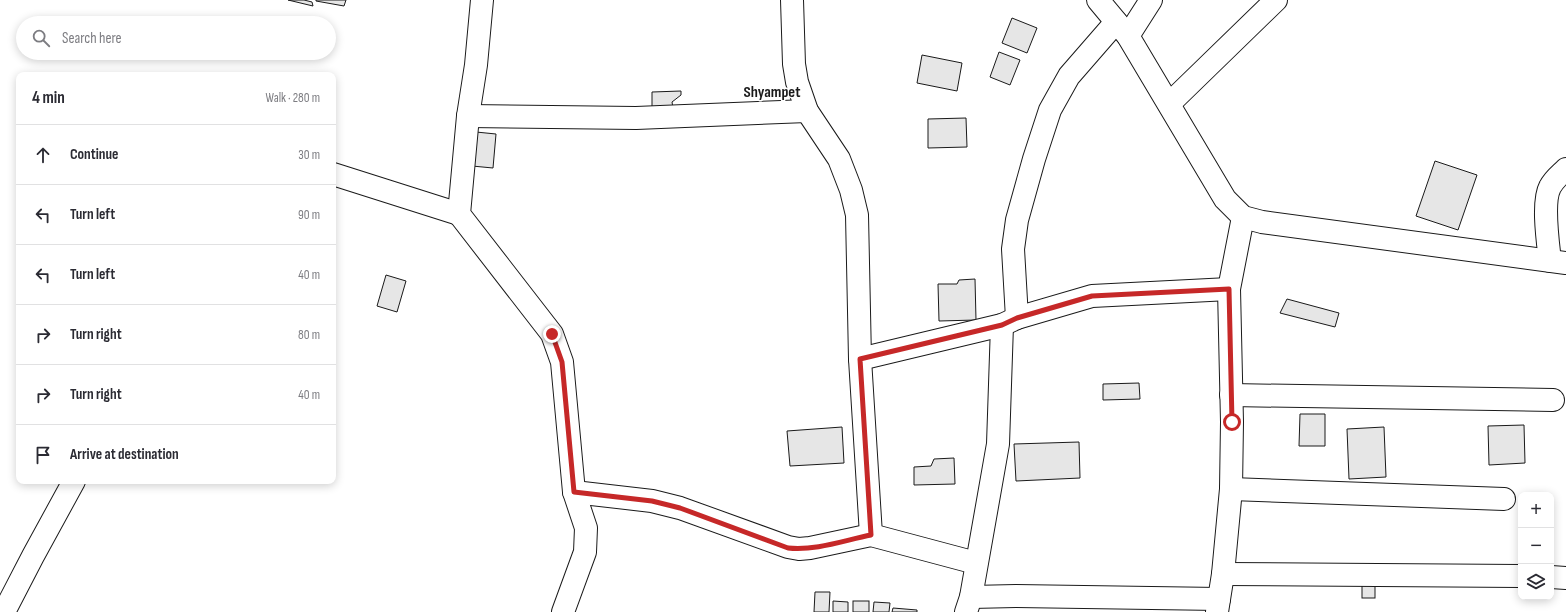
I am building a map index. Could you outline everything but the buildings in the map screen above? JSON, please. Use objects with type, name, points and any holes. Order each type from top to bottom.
[{"type":"street","points":[[460,214],[468,116],[476,65],[482,0]]},
{"type":"street","points":[[792,0],[794,64],[797,82],[807,111],[839,159],[851,190],[857,215],[860,359],[871,535]]},
{"type":"street","points":[[1098,0],[1122,29],[1169,104],[1225,199],[1243,217],[1262,222],[1558,262],[1546,201],[1549,188],[1555,179],[1566,169]]},
{"type":"street","points":[[1151,0],[1122,29],[1069,76],[1050,110],[1034,159],[1016,220],[1013,249],[1010,321],[998,444],[968,605],[1016,596],[1218,605],[1223,574],[1231,489],[1229,289],[1243,217]]},
{"type":"street","points":[[1169,104],[1276,0]]},
{"type":"street","points":[[468,116],[636,118],[807,111]]},
{"type":"street","points":[[336,175],[460,214],[552,334],[562,362],[574,492],[586,528],[585,552],[564,612]]},
{"type":"street","points":[[860,359],[1010,321],[1092,296],[1229,289]]},
{"type":"street","points":[[1231,395],[1553,400]]},
{"type":"street","points":[[4,612],[72,484]]},
{"type":"street","points":[[1231,489],[1504,499]]},
{"type":"street","points":[[574,492],[652,501],[680,508],[788,548],[810,548],[871,535],[976,563]]},
{"type":"street","points":[[1223,574],[1518,576]]},
{"type":"street","points":[[1554,577],[1566,578]]},
{"type":"district","name":"Shyampet","points":[[772,91]]},
{"type":"route","points":[[552,334],[562,362],[574,492],[652,501],[680,508],[788,548],[810,548],[871,535],[860,359],[1002,325],[1017,318],[1092,296],[1229,289],[1232,422]]}]
